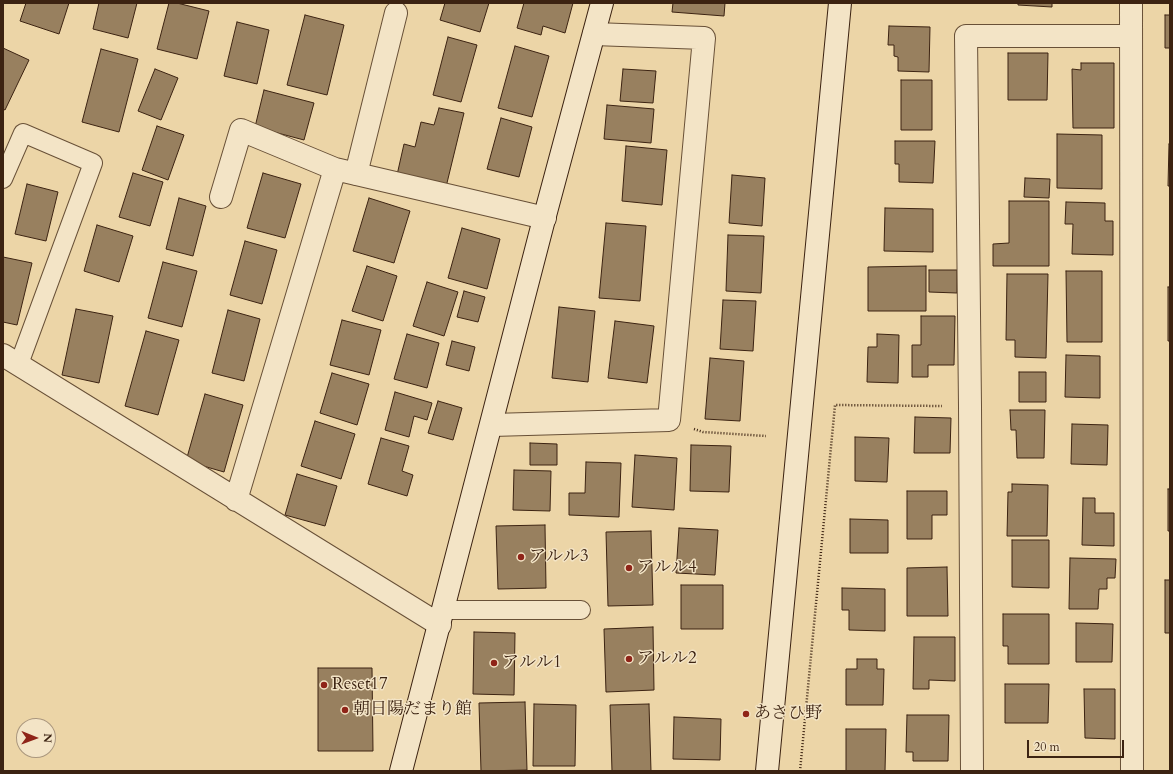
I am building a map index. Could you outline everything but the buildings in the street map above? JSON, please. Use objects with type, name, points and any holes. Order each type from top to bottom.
[{"type":"street","points":[[402,771],[602,3]]},
{"type":"street","points":[[767,771],[840,3]]},
{"type":"street","points":[[1131,3],[1132,771]]},
{"type":"street","points":[[356,174],[396,13]]},
{"type":"street","points":[[492,425],[669,420],[704,38],[594,34]]},
{"type":"street","points":[[972,771],[966,36],[1131,36]]},
{"type":"street","points":[[221,197],[241,130],[336,169],[545,218]]},
{"type":"street","points":[[236,500],[336,169]]},
{"type":"street","points":[[11,360],[236,500],[442,618]]},
{"type":"lane","points":[[3,180],[23,133],[93,163],[11,360]]},
{"type":"lane","points":[[442,618],[581,610]]},
{"type":"path","points":[[800,771],[835,405],[970,406]]},
{"type":"path","points":[[669,420],[703,432],[766,436]]},
{"type":"place","name":"アルル3","points":[[521,557]]},
{"type":"place","name":"アルル4","points":[[629,568]]},
{"type":"place","name":"アルル2","points":[[629,659]]},
{"type":"place","name":"アルル1","points":[[494,663]]},
{"type":"place","name":"Reset17","points":[[324,685]]},
{"type":"place","name":"朝日陽だまり館","points":[[345,710]]},
{"type":"place","name":"あさひ野","points":[[746,714]]}]
